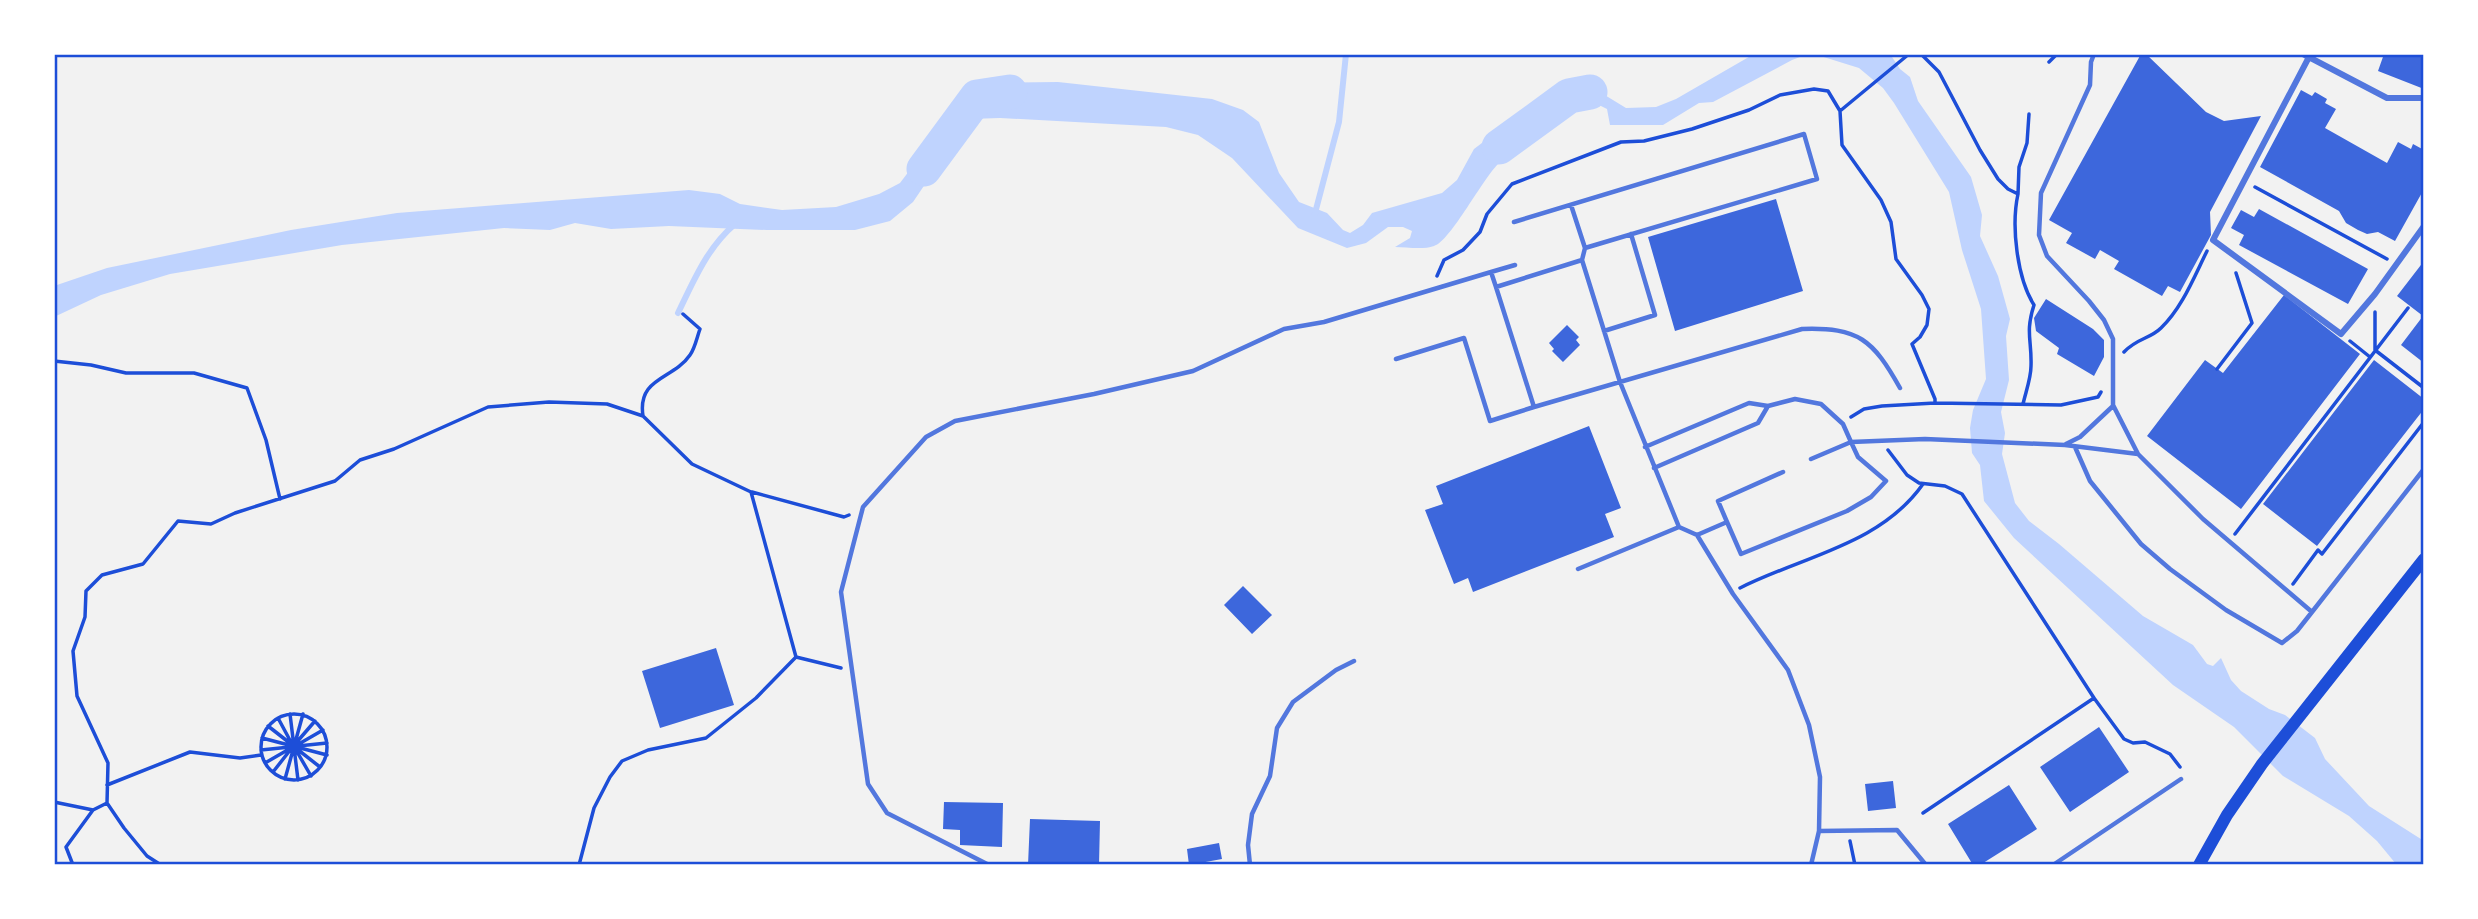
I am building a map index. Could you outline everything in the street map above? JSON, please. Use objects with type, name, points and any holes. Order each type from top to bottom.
[{"type":"main road","points":[[2199,865],[2240,793],[2424,559]]},
{"type":"street","points":[[2424,98],[2387,98],[2306,56],[2213,240],[2341,334],[2375,294],[2424,226]]},
{"type":"lane","points":[[2094,54],[2090,85],[2041,193],[2039,235],[2047,256],[2089,301],[2104,320],[2113,339],[2113,405],[2138,454],[2229,541],[2312,612]]},
{"type":"lane","points":[[1514,222],[1804,134],[1817,179],[1585,248]]},
{"type":"lane","points":[[1571,205],[1585,248],[1582,260],[1620,382],[1679,527]]},
{"type":"lane","points":[[1604,331],[1656,315],[1631,234]]},
{"type":"lane","points":[[1496,287],[1582,260]]},
{"type":"lane","points":[[989,865],[887,813],[868,784],[841,592],[863,507],[926,436],[955,421],[1094,394],[1193,371],[1284,329],[1324,322],[1515,265]]},
{"type":"lane","points":[[1491,272],[1535,407]]},
{"type":"lane","points":[[1396,359],[1464,338],[1490,421],[1802,329],[1835,328],[1864,340],[1885,361],[1900,388]]},
{"type":"lane","points":[[1645,447],[1749,403],[1768,406],[1795,399],[1821,404],[1843,425],[1858,457],[1886,481],[1871,497],[1847,511],[1741,554],[1718,501],[1783,472]]},
{"type":"lane","points":[[2065,445],[2080,437],[2113,405]]},
{"type":"lane","points":[[1654,468],[1758,423],[1768,406]]},
{"type":"lane","points":[[1811,459],[1851,442],[1926,439],[2065,445],[2138,454]]},
{"type":"lane","points":[[2075,446],[2090,481],[2141,544],[2203,594],[2282,643],[2297,631],[2424,469]]},
{"type":"lane","points":[[1697,534],[1727,522]]},
{"type":"lane","points":[[1578,569],[1679,527],[1697,534],[1733,594],[1788,670],[1809,725],[1820,777],[1819,831],[1811,865]]},
{"type":"lane","points":[[1250,865],[1248,845],[1252,814],[1270,776],[1277,729],[1293,702],[1336,670],[1354,661]]},
{"type":"lane","points":[[2053,865],[2181,779]]},
{"type":"lane","points":[[1819,831],[1897,831],[1926,865]]},
{"type":"path","points":[[1840,111],[1909,54]]},
{"type":"path","points":[[1921,54],[1939,72],[1998,179],[2018,194]]},
{"type":"path","points":[[1958,54],[1968,54]]},
{"type":"path","points":[[2049,62],[2057,54]]},
{"type":"path","points":[[1430,290],[1444,260],[1463,250],[1480,232],[1487,214],[1512,184],[1621,142],[1644,141],[1692,129],[1749,110],[1780,95],[1814,89],[1828,91],[1840,111],[1842,145],[1881,200],[1891,222],[1896,259],[1922,295],[1928,309],[1927,325],[1912,344],[1932,387],[1935,403]]},
{"type":"path","points":[[2023,404],[2031,370],[2029,322],[2034,305],[2028,295],[2016,242],[2015,209],[2020,167],[2027,143],[2029,114]]},
{"type":"path","points":[[2244,181],[2396,265]]},
{"type":"path","points":[[2217,369],[2252,323],[2229,250]]},
{"type":"path","points":[[2375,294],[2375,350]]},
{"type":"path","points":[[2229,541],[2408,308]]},
{"type":"path","points":[[643,416],[641,404],[651,383],[670,373],[690,355],[700,329],[683,314]]},
{"type":"path","points":[[2341,334],[2370,357]]},
{"type":"path","points":[[2375,350],[2424,388]]},
{"type":"path","points":[[54,361],[91,365],[126,373],[194,373],[247,387],[266,440],[280,499]]},
{"type":"path","points":[[161,865],[147,856],[107,803],[108,763],[77,696],[73,651],[85,617],[86,591],[102,575],[143,564],[178,521],[211,524],[235,513],[335,481],[360,460],[394,449],[488,407],[549,402],[607,404],[643,416],[692,464],[751,492],[844,517],[863,507]]},
{"type":"path","points":[[1843,425],[1854,413],[1864,409],[1935,403],[2001,404]]},
{"type":"path","points":[[2288,591],[2318,550],[2322,554],[2424,422]]},
{"type":"path","points":[[1880,440],[1907,475],[1923,484],[1945,486],[1962,494],[2094,698],[2124,739],[2133,743],[2145,742],[2170,754],[2187,776],[2181,779]]},
{"type":"path","points":[[1733,594],[1741,587],[1857,539],[1878,527],[1899,512],[1923,484]]},
{"type":"path","points":[[751,492],[796,657]]},
{"type":"path","points":[[796,657],[837,669],[851,666]]},
{"type":"path","points":[[579,865],[594,808],[610,777],[622,761],[648,750],[706,738],[756,698],[796,657]]},
{"type":"path","points":[[1923,813],[2094,698]]},
{"type":"path","points":[[290,714],[298,780]]},
{"type":"path","points":[[285,779],[303,714]]},
{"type":"path","points":[[303,714],[323,730],[327,755],[311,776],[298,780],[285,779],[265,763],[261,753],[262,738],[268,726],[278,718],[303,714]]},
{"type":"path","points":[[278,718],[311,776]]},
{"type":"path","points":[[273,772],[315,721]]},
{"type":"path","points":[[268,726],[320,767]]},
{"type":"path","points":[[265,763],[323,730]]},
{"type":"path","points":[[262,738],[327,755]]},
{"type":"path","points":[[107,785],[190,752],[240,758],[327,743]]},
{"type":"path","points":[[54,803],[93,810]]},
{"type":"path","points":[[73,865],[66,847],[93,810],[107,803]]},
{"type":"path","points":[[1850,831],[1855,865]]},
{"type":"water","points":[[1754,54],[1808,54],[1713,102],[1699,103],[1663,125],[1610,125],[1607,109],[1589,100],[1538,114],[1534,129],[1537,136],[1501,161],[1449,233],[1441,242],[1425,248],[1395,247],[1410,238],[1412,231],[1403,227],[1388,227],[1366,243],[1347,248],[1298,228],[1232,158],[1198,135],[1166,127],[1000,118],[970,119],[967,90],[973,83],[1058,82],[1212,99],[1243,110],[1259,122],[1279,173],[1299,202],[1327,213],[1343,230],[1350,233],[1363,225],[1372,213],[1442,193],[1457,180],[1474,149],[1527,109],[1570,87],[1590,86],[1626,108],[1656,107],[1676,99]]},
{"type":"water","points":[[1814,54],[1890,54],[1900,69],[1910,77],[1918,101],[1971,177],[1982,215],[1980,236],[1998,276],[2010,319],[2006,336],[2009,380],[2001,412],[2005,433],[2002,454],[2015,503],[2029,521],[2143,616],[2193,645],[2207,664],[2213,666],[2221,658],[2231,680],[2241,691],[2269,709],[2285,715],[2315,738],[2325,759],[2369,806],[2424,841],[2424,865],[2396,864],[2377,841],[2349,816],[2283,776],[2234,727],[2173,685],[2014,538],[1984,501],[1980,465],[1972,453],[1970,428],[1973,410],[1986,379],[1981,309],[1962,250],[1949,192],[1883,88],[1859,68]]},
{"type":"water","points":[[953,113],[953,143],[913,202],[890,221],[855,230],[669,226],[611,229],[575,223],[550,230],[504,228],[342,245],[170,274],[101,295],[54,317],[54,286],[107,268],[291,230],[397,213],[689,190],[720,194],[740,204],[782,210],[836,207],[879,194],[900,183]]},
{"type":"building","points":[[2141,54],[2146,54],[2206,112],[2224,121],[2261,116],[2210,212],[2211,235],[2180,292],[2168,286],[2162,296],[2114,269],[2119,261],[2100,250],[2095,259],[2066,243],[2072,233],[2049,220]]},
{"type":"building","points":[[2384,54],[2424,54],[2424,89],[2378,71]]},
{"type":"building","points":[[2301,90],[2312,96],[2315,92],[2327,99],[2325,103],[2336,109],[2325,128],[2387,163],[2398,142],[2411,149],[2413,144],[2424,150],[2424,189],[2395,241],[2378,232],[2367,234],[2358,230],[2346,223],[2339,211],[2260,167]]},
{"type":"building","points":[[1776,199],[1803,291],[1675,331],[1648,237]]},
{"type":"building","points":[[2259,209],[2368,269],[2348,304],[2239,245],[2244,235],[2231,228],[2241,210],[2254,217]]},
{"type":"building","points":[[2424,261],[2424,363],[2401,345],[2423,316],[2397,296]]},
{"type":"building","points":[[2284,295],[2360,354],[2241,509],[2147,436],[2205,360],[2223,373]]},
{"type":"building","points":[[2046,299],[2093,329],[2104,340],[2104,357],[2094,376],[2057,354],[2059,348],[2036,331],[2034,318]]},
{"type":"building","points":[[1567,325],[1579,337],[1576,340],[1580,345],[1563,362],[1552,351],[1554,349],[1549,343]]},
{"type":"building","points":[[2374,360],[2424,399],[2424,409],[2317,546],[2263,504]]},
{"type":"building","points":[[1589,426],[1621,508],[1605,514],[1614,537],[1473,592],[1468,578],[1454,584],[1425,510],[1443,504],[1436,486]]},
{"type":"building","points":[[1243,586],[1272,615],[1252,634],[1224,605]]},
{"type":"building","points":[[716,648],[734,705],[660,728],[642,671]]},
{"type":"building","points":[[2099,727],[2129,772],[2070,812],[2040,767]]},
{"type":"building","points":[[1893,781],[1896,808],[1868,811],[1865,784]]},
{"type":"building","points":[[2009,785],[2037,829],[1980,865],[1973,865],[1948,824]]},
{"type":"building","points":[[944,802],[1003,803],[1002,847],[960,845],[960,830],[943,829]]},
{"type":"building","points":[[1030,819],[1100,821],[1099,865],[1028,865]]},
{"type":"building","points":[[1219,843],[1222,859],[1189,865],[1187,849]]},
{"type":"waterway","points":[[1314,217],[1339,122],[1346,54]]},
{"type":"waterway","points":[[924,169],[977,97],[1010,92]]},
{"type":"waterway","points":[[1499,147],[1569,96],[1590,92]]},
{"type":"waterway","points":[[678,313],[709,254],[735,224]]}]
